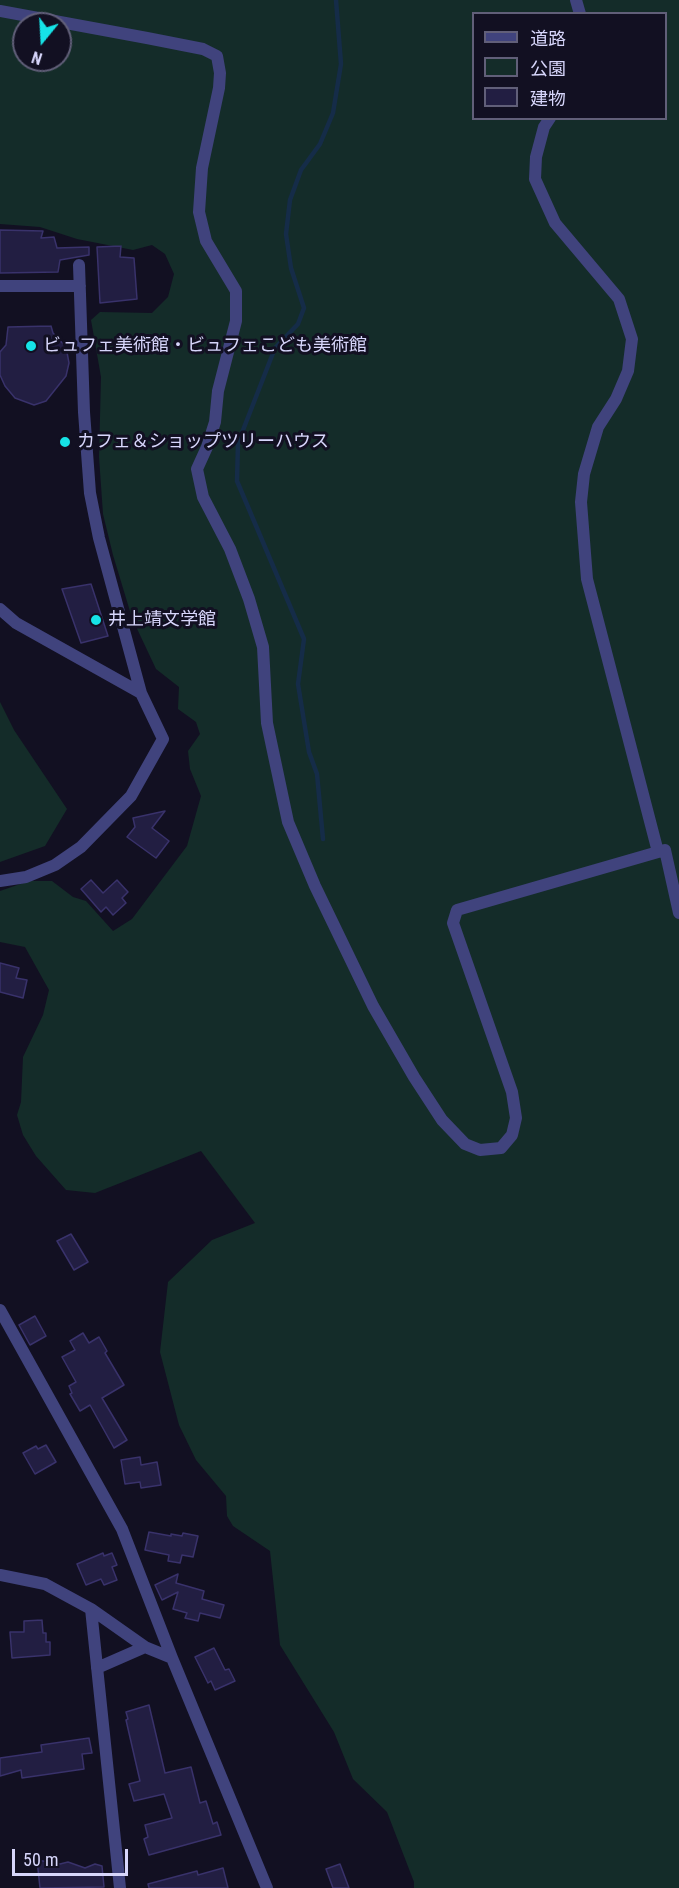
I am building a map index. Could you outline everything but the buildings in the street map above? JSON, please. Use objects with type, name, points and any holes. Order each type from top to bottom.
[{"type":"street","points":[[0,11],[203,49],[217,56],[220,73],[219,88],[202,168],[199,212],[206,241],[236,291],[236,321],[218,391],[215,422],[197,469],[203,498],[230,549],[249,599],[263,647],[267,723],[288,822],[315,886],[373,1006],[431,1103],[465,1144],[480,1150],[501,1148],[512,1135],[516,1118],[512,1092],[453,923],[457,910],[665,850],[679,914]]},
{"type":"street","points":[[549,120],[544,127],[536,157],[535,179],[555,223],[619,299],[632,339],[628,371],[616,399],[597,427],[584,474],[581,502],[586,579],[658,852]]},
{"type":"street","points":[[0,881],[26,877],[55,865],[81,847],[132,796],[163,739],[141,693],[99,538],[90,493],[84,412],[79,265]]},
{"type":"street","points":[[0,286],[80,286]]},
{"type":"street","points":[[0,609],[16,623],[141,693]]},
{"type":"street","points":[[0,1310],[122,1529],[172,1658],[267,1888]]},
{"type":"street","points":[[0,1575],[45,1584],[91,1609],[145,1647],[172,1658]]},
{"type":"street","points":[[91,1609],[120,1888]]},
{"type":"street","points":[[97,1668],[145,1647]]},
{"type":"green space","points":[[0,0],[679,0],[679,1888],[414,1888],[414,1882],[387,1812],[353,1779],[334,1732],[280,1645],[270,1551],[233,1526],[227,1516],[226,1496],[196,1460],[179,1425],[160,1352],[168,1282],[212,1240],[255,1223],[201,1151],[95,1193],[66,1190],[36,1156],[23,1135],[17,1115],[21,1102],[23,1057],[43,1015],[49,990],[25,947],[0,942],[0,891],[29,881],[52,881],[73,897],[86,901],[113,931],[132,919],[187,846],[201,796],[190,769],[188,751],[200,734],[196,722],[178,709],[179,687],[156,669],[132,618],[103,514],[99,457],[101,377],[91,320],[100,312],[152,313],[168,297],[174,274],[165,254],[152,245],[133,250],[77,239],[40,227],[0,224]]},
{"type":"green space","points":[[0,702],[14,730],[67,809],[45,846],[0,862]]},
{"type":"waterway","points":[[323,839],[317,774],[309,752],[298,684],[304,639],[237,481],[238,443],[275,348],[298,324],[304,308],[291,268],[286,234],[290,200],[301,170],[320,144],[333,113],[341,64],[336,0]]},
{"type":"place","name":"ビュフェ美術館・ビュフェこども美術館","points":[[31,346]]},
{"type":"place","name":"カフェ＆ショップツリーハウス","points":[[65,442]]},
{"type":"place","name":"井上靖文学館","points":[[96,620]]}]
